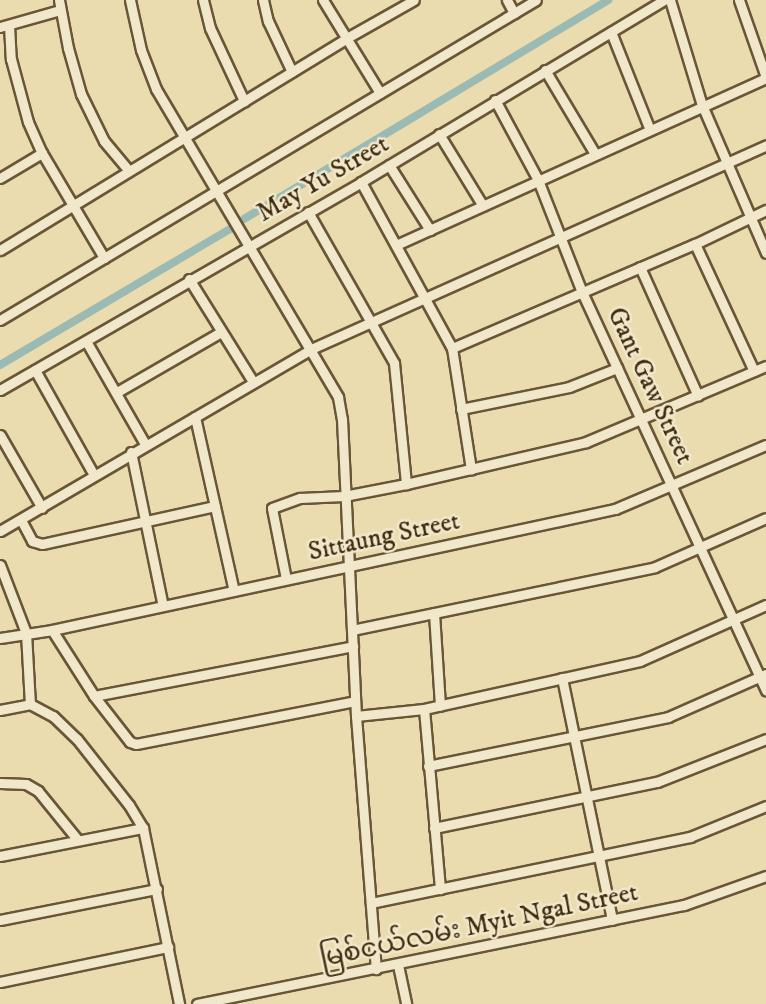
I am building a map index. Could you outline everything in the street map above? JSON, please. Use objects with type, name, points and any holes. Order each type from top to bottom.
[{"type":"street","points":[[130,0],[146,69],[338,397],[342,419],[355,701],[376,969]]},
{"type":"street","points":[[203,0],[210,28],[244,101]]},
{"type":"street","points":[[263,0],[268,21],[292,72]]},
{"type":"street","points":[[323,0],[380,93]]},
{"type":"street","points":[[0,250],[345,38],[414,0]]},
{"type":"street","points":[[507,0],[514,13]]},
{"type":"street","points":[[0,320],[536,0]]},
{"type":"street","name":"May Yu Street","points":[[0,390],[361,182],[664,0]]},
{"type":"street","points":[[670,0],[702,105],[766,253]]},
{"type":"street","points":[[396,245],[766,77],[739,0]]},
{"type":"street","points":[[104,258],[42,153],[20,98],[5,26],[60,5],[81,94],[104,141],[128,170]]},
{"type":"street","points":[[611,32],[650,130]]},
{"type":"street","points":[[545,70],[595,154]]},
{"type":"street","name":"Gant Gaw Street","points":[[495,100],[538,180],[582,292],[641,421],[674,485],[734,620],[763,675],[766,691]]},
{"type":"street","points":[[439,134],[483,205]]},
{"type":"street","points":[[0,531],[311,349],[766,145]]},
{"type":"street","points":[[0,178],[42,153]]},
{"type":"street","points":[[389,165],[430,230]]},
{"type":"street","points":[[361,182],[452,348],[471,470]]},
{"type":"street","points":[[452,348],[695,244],[766,210]]},
{"type":"street","points":[[308,212],[394,363],[406,484]]},
{"type":"street","points":[[695,244],[754,371]]},
{"type":"street","points":[[640,267],[698,396]]},
{"type":"street","points":[[189,279],[253,382]]},
{"type":"street","points":[[117,392],[221,332]]},
{"type":"street","points":[[86,341],[145,444]]},
{"type":"street","points":[[286,579],[272,508],[300,498],[344,496],[406,484],[586,442],[766,366]]},
{"type":"street","points":[[461,409],[569,387],[617,368]]},
{"type":"street","points":[[35,370],[94,475]]},
{"type":"street","points":[[195,417],[234,591]]},
{"type":"street","points":[[0,435],[42,508]]},
{"type":"street","name":"Sittaung Street","points":[[0,638],[52,631],[615,509],[766,445]]},
{"type":"street","points":[[131,452],[163,606]]},
{"type":"street","points":[[22,520],[32,541],[42,544],[215,506]]},
{"type":"street","points":[[352,631],[654,567],[766,517]]},
{"type":"street","points":[[0,565],[26,633],[30,704]]},
{"type":"street","points":[[356,716],[440,706],[640,661],[766,606]]},
{"type":"street","points":[[434,613],[440,706]]},
{"type":"street","points":[[52,631],[94,696],[130,741],[141,744],[355,701]]},
{"type":"street","points":[[94,696],[353,646]]},
{"type":"street","points":[[428,766],[668,717],[763,675]]},
{"type":"street","points":[[562,678],[612,920]]},
{"type":"street","points":[[0,710],[30,704],[53,716],[77,739],[129,804],[143,828],[179,1004]]},
{"type":"street","points":[[424,709],[440,889]]},
{"type":"street","points":[[434,828],[587,797],[681,774],[766,739]]},
{"type":"street","points":[[0,783],[26,784],[38,791],[77,839]]},
{"type":"street","points":[[371,903],[698,834],[766,806]]},
{"type":"street","points":[[0,856],[143,828]]},
{"type":"street","name":"မြစ်ငယ်လမ်း Myit Ngal Street","points":[[197,1004],[684,905],[766,876]]},
{"type":"street","points":[[0,920],[157,889]]},
{"type":"street","points":[[0,982],[168,947]]},
{"type":"street","points":[[398,965],[406,1004]]},
{"type":"waterway","points":[[244,219],[608,0]]},
{"type":"waterway","points":[[0,365],[230,229]]}]
